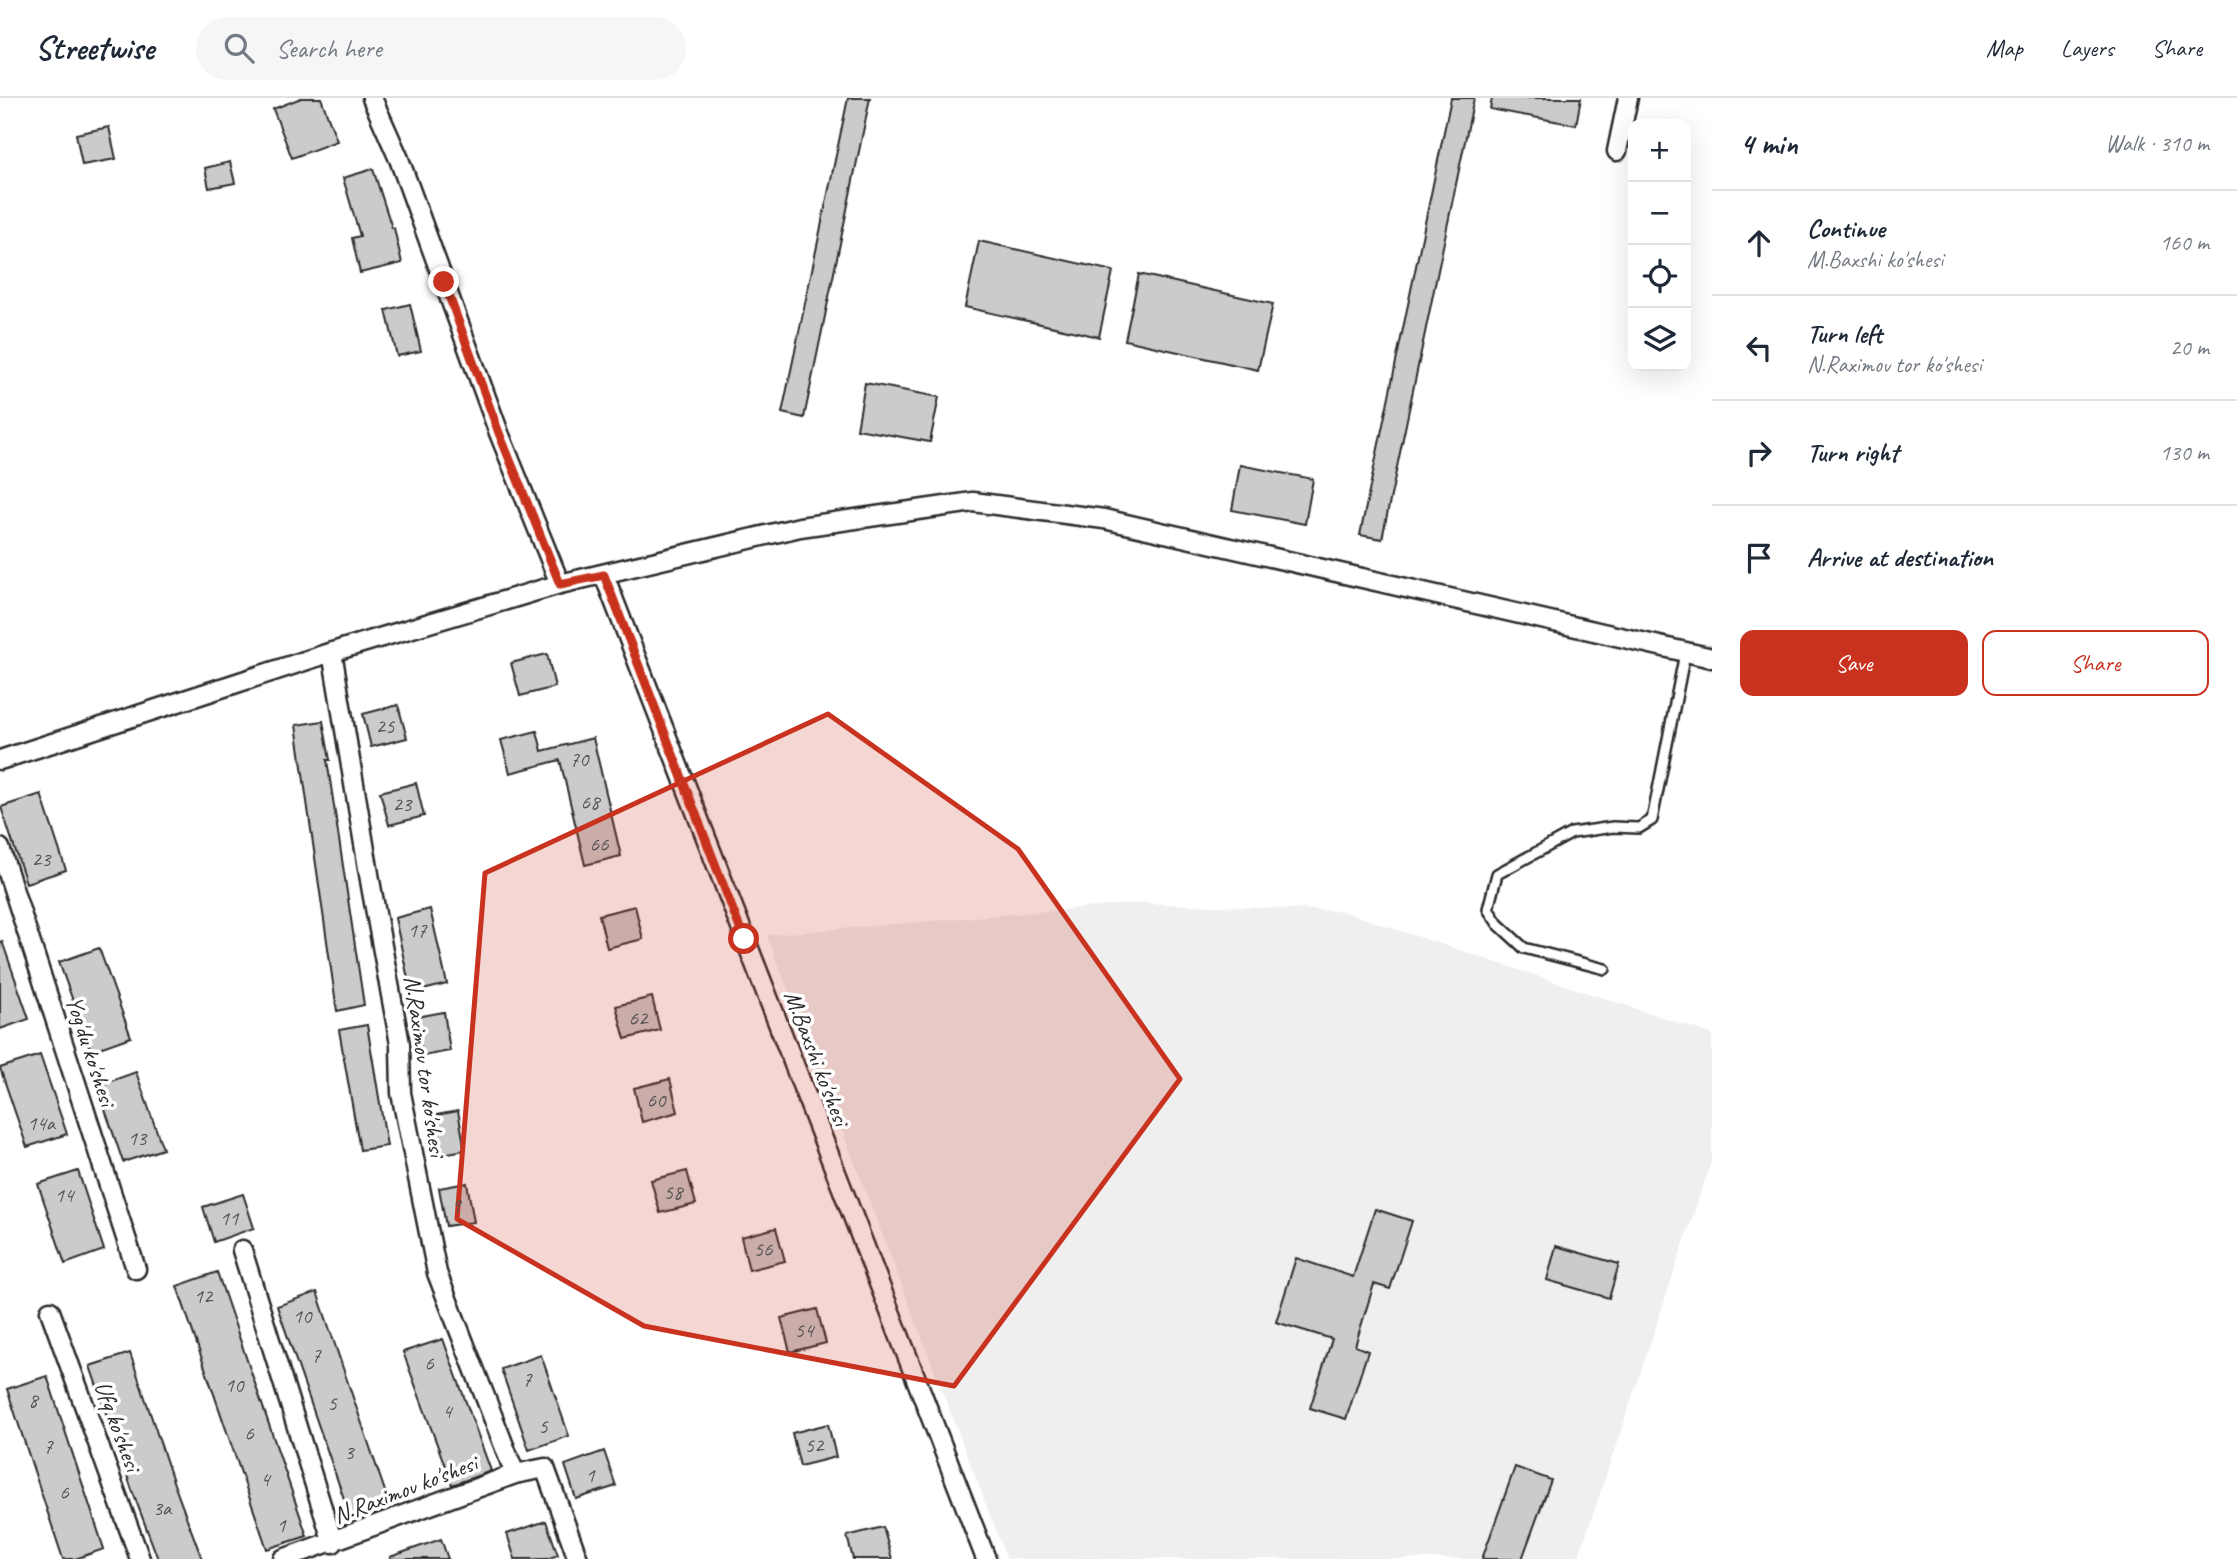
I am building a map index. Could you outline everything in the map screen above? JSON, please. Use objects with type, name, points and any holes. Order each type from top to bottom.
[{"type":"street","points":[[372,98],[399,159],[499,433],[560,584]]},
{"type":"street","points":[[1617,151],[1628,98]]},
{"type":"street","points":[[0,760],[332,652],[560,584],[800,527],[973,502],[1104,519],[1712,658]]},
{"type":"street","name":"M.Baxshi ko'shesi","points":[[604,575],[986,1559]]},
{"type":"street","name":"N.Raximov tor ko'shesi","points":[[332,652],[371,886],[401,1044],[401,1093],[436,1273],[515,1474]]},
{"type":"street","name":"Yog'du ko'shesi","points":[[0,848],[136,1269]]},
{"type":"street","points":[[242,1250],[333,1542]]},
{"type":"street","name":"Ufq ko'shesi","points":[[50,1311],[140,1559]]},
{"type":"street","name":"N.Raximov ko'shesi","points":[[283,1559],[515,1474],[545,1468],[578,1559]]},
{"type":"lane","points":[[1605,969],[1524,948],[1498,924],[1488,909],[1492,887],[1497,873],[1572,832],[1613,827],[1639,828],[1652,820],[1685,653]]},
{"type":"highlighted area","points":[[828,714],[1018,849],[1180,1079],[954,1386],[644,1326],[457,1219],[485,873]]},
{"type":"shaded area","points":[[1141,903],[1341,911],[1712,1034],[1712,1159],[1578,1559],[1007,1559],[767,935]]},
{"type":"building","points":[[301,98],[321,98],[337,141],[292,158],[273,109]]},
{"type":"building","points":[[848,98],[870,98],[804,418],[782,413]]},
{"type":"building","points":[[1451,98],[1474,98],[1382,539],[1360,535]]},
{"type":"building","points":[[1492,98],[1581,98],[1576,125],[1490,109]]},
{"type":"building","points":[[109,127],[116,159],[82,165],[76,134]]},
{"type":"building","points":[[230,162],[235,183],[209,188],[205,168]]},
{"type":"building","points":[[373,169],[394,228],[402,263],[360,273],[352,238],[360,236],[343,178]]},
{"type":"building","points":[[979,241],[1113,271],[1099,337],[965,307]]},
{"type":"building","points":[[1139,274],[1273,304],[1258,370],[1125,340]]},
{"type":"building","points":[[410,304],[421,351],[397,356],[386,310]]},
{"type":"building","points":[[865,383],[939,397],[930,442],[857,429]]},
{"type":"building","points":[[1240,465],[1313,479],[1305,524],[1232,510]]},
{"type":"building","points":[[547,654],[555,687],[520,696],[511,663]]},
{"type":"building","points":[[398,705],[407,738],[371,747],[363,714]]},
{"type":"building","points":[[323,721],[364,1005],[337,1011],[296,725]]},
{"type":"building","points":[[537,731],[542,751],[593,738],[621,856],[585,865],[560,760],[510,773],[501,740]]},
{"type":"building","points":[[416,783],[424,816],[389,825],[380,792]]},
{"type":"building","points":[[41,794],[66,870],[26,883],[1,807]]},
{"type":"building","points":[[635,906],[643,939],[607,948],[599,915]]},
{"type":"building","points":[[430,909],[447,984],[411,993],[395,918]]},
{"type":"building","points":[[2,941],[29,1019],[0,1029],[0,942]]},
{"type":"building","points":[[99,948],[131,1037],[91,1051],[59,962]]},
{"type":"building","points":[[652,997],[660,1030],[625,1039],[616,1006]]},
{"type":"building","points":[[444,1012],[450,1051],[422,1056],[416,1017]]},
{"type":"building","points":[[367,1025],[387,1146],[360,1150],[339,1030]]},
{"type":"building","points":[[40,1055],[67,1134],[27,1147],[0,1068]]},
{"type":"building","points":[[136,1072],[163,1149],[123,1162],[97,1086]]},
{"type":"building","points":[[670,1079],[678,1112],[642,1122],[634,1088]]},
{"type":"building","points":[[458,1111],[465,1150],[437,1155],[431,1116]]},
{"type":"building","points":[[78,1171],[104,1250],[65,1264],[38,1184]]},
{"type":"building","points":[[687,1171],[696,1204],[660,1213],[651,1180]]},
{"type":"building","points":[[467,1183],[474,1222],[446,1226],[439,1188]]},
{"type":"building","points":[[243,1194],[254,1228],[214,1242],[203,1207]]},
{"type":"building","points":[[1375,1209],[1412,1221],[1390,1289],[1374,1284],[1355,1346],[1368,1351],[1346,1419],[1310,1408],[1332,1339],[1276,1322],[1296,1258],[1353,1277]]},
{"type":"building","points":[[776,1228],[785,1261],[749,1270],[741,1237]]},
{"type":"building","points":[[1556,1246],[1619,1264],[1609,1298],[1547,1280]]},
{"type":"building","points":[[217,1272],[307,1536],[267,1549],[177,1286]]},
{"type":"building","points":[[317,1292],[389,1503],[350,1516],[277,1306]]},
{"type":"building","points":[[817,1309],[826,1343],[790,1352],[781,1318]]},
{"type":"building","points":[[443,1339],[491,1471],[452,1485],[403,1352]]},
{"type":"building","points":[[130,1353],[202,1559],[158,1559],[132,1490],[90,1366]]},
{"type":"building","points":[[541,1355],[569,1436],[529,1450],[501,1369]]},
{"type":"building","points":[[47,1376],[104,1549],[75,1559],[63,1559],[7,1389]]},
{"type":"building","points":[[828,1424],[836,1457],[800,1466],[792,1433]]},
{"type":"building","points":[[604,1451],[616,1486],[576,1499],[565,1465]]},
{"type":"building","points":[[1515,1467],[1551,1480],[1522,1559],[1482,1559]]},
{"type":"building","points":[[546,1521],[558,1555],[547,1559],[515,1559],[507,1534]]},
{"type":"building","points":[[883,1527],[892,1559],[853,1559],[847,1536]]},
{"type":"building","points":[[441,1539],[448,1559],[390,1559],[390,1557]]},
{"type":"route","points":[[444,282],[499,433],[560,584],[604,575],[744,939]]}]
